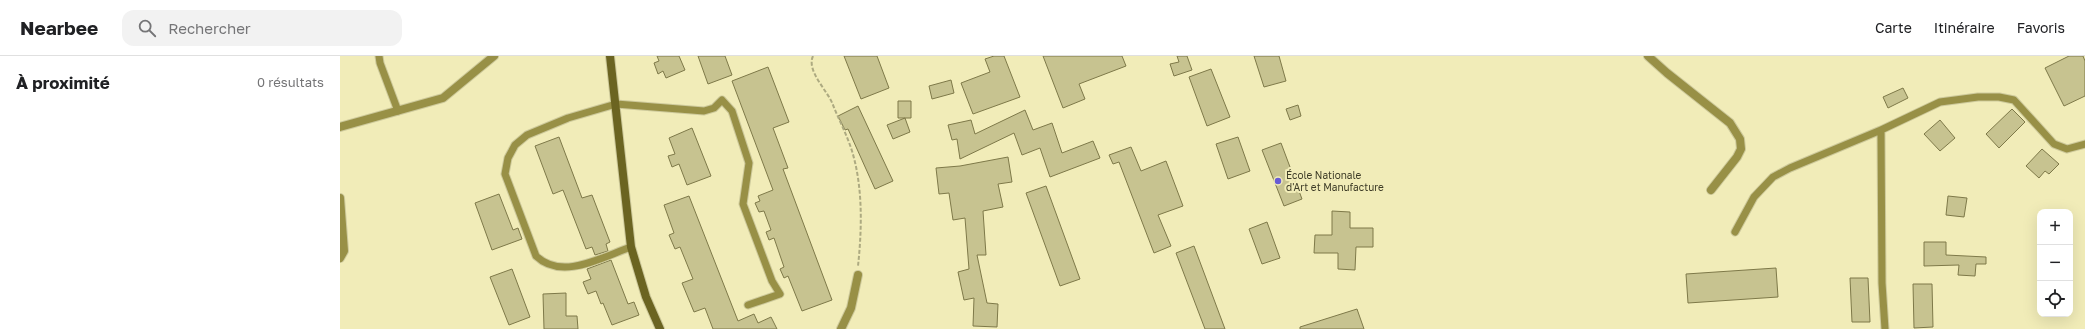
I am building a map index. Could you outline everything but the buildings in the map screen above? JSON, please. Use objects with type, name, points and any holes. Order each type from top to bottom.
[{"type":"street","points":[[340,127],[442,98],[494,56]]},
{"type":"street","points":[[610,56],[632,247],[646,297],[660,329]]},
{"type":"street","points":[[1648,56],[1667,74],[1730,123],[1740,139],[1741,149],[1737,157],[1711,190]]},
{"type":"street","points":[[340,198],[344,251],[340,258]]},
{"type":"street","points":[[841,329],[851,308],[858,275]]},
{"type":"lane","points":[[379,56],[380,63],[398,111]]},
{"type":"lane","points":[[1735,232],[1754,197],[1773,177],[1790,168],[1881,130],[1940,102],[1999,97],[2014,100],[2054,144],[2067,148],[2085,144]]},
{"type":"lane","points":[[632,247],[570,268],[544,264],[536,256],[505,174],[508,158],[515,145],[527,135],[568,118],[616,104],[704,111],[714,108],[722,100],[732,111],[749,163],[743,204],[772,281],[780,294],[748,305]]},
{"type":"lane","points":[[1881,130],[1882,283],[1885,329]]},
{"type":"path","points":[[813,56],[813,70],[830,98],[852,151],[859,192],[861,237],[858,275]]},
{"type":"place","name":"École Nationale d'Art et Manufacture","points":[[1278,181]]}]
